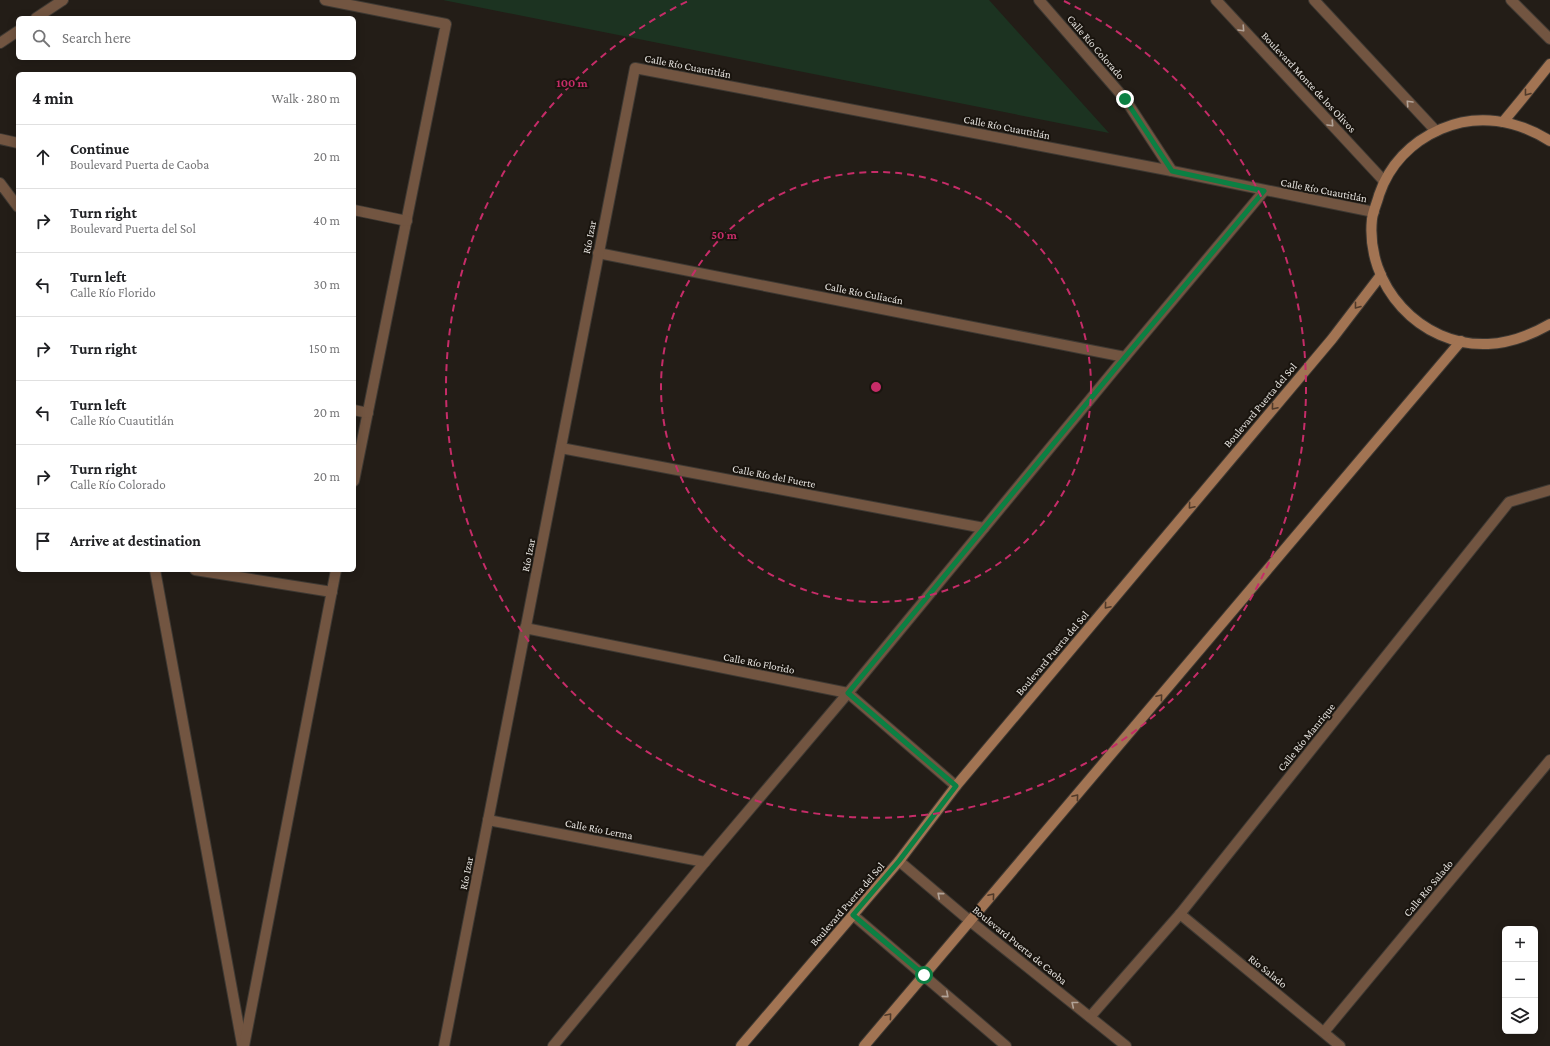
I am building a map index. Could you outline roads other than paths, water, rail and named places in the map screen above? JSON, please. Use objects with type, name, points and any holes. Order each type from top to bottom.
[{"type":"main road","points":[[1503,122],[1550,64]]},
{"type":"main road","points":[[1550,141],[1535,132],[1514,124],[1493,120],[1471,121],[1449,125],[1436,131],[1412,146],[1396,162],[1384,181],[1374,212],[1372,239],[1375,260],[1392,297],[1406,312],[1422,325],[1442,336],[1460,341],[1488,344],[1510,341],[1532,334],[1550,324]]},
{"type":"main road","name":"Boulevard Puerta del Sol","points":[[741,1046],[899,861],[956,786],[1332,339],[1381,275]]},
{"type":"main road","points":[[864,1046],[1460,341]]},
{"type":"street","points":[[39,16],[63,0]]},
{"type":"street","points":[[325,0],[446,24],[356,471]]},
{"type":"street","name":"Calle Río Colorado","points":[[1039,0],[1125,99],[1172,171]]},
{"type":"street","name":"Boulevard Monte de los Olivos","points":[[1216,0],[1384,181]]},
{"type":"street","points":[[1314,0],[1436,131]]},
{"type":"street","points":[[1511,0],[1550,39]]},
{"type":"street","points":[[0,43],[16,32]]},
{"type":"street","name":"Calle Río Cuautitlán","points":[[635,68],[1172,171],[1264,191],[1374,212]]},
{"type":"street","name":"Río Izar","points":[[444,1046],[635,68]]},
{"type":"street","points":[[0,139],[16,143]]},
{"type":"street","points":[[0,183],[16,204]]},
{"type":"street","points":[[553,1046],[1264,191]]},
{"type":"street","points":[[356,210],[407,221]]},
{"type":"street","name":"Calle Río Culiacán","points":[[598,253],[1125,357]]},
{"type":"street","points":[[356,410],[368,413]]},
{"type":"street","name":"Calle Río del Fuerte","points":[[561,448],[984,528]]},
{"type":"street","name":"Calle Río Manrique","points":[[1090,1017],[1180,914],[1509,502],[1550,490]]},
{"type":"street","points":[[155,572],[243,1046]]},
{"type":"street","points":[[208,572],[332,592]]},
{"type":"street","points":[[243,1046],[336,572]]},
{"type":"street","name":"Calle Río Florido","points":[[525,628],[848,693],[956,786]]},
{"type":"street","name":"Calle Río Salado","points":[[1324,1032],[1550,760]]},
{"type":"street","name":"Calle Río Lerma","points":[[488,820],[705,862]]},
{"type":"street","name":"Boulevard Puerta de Caoba","points":[[899,861],[970,921],[1126,1046]]},
{"type":"street","name":"Rio Salado","points":[[1180,914],[1340,1046]]},
{"type":"street","points":[[853,915],[1006,1046]]}]
